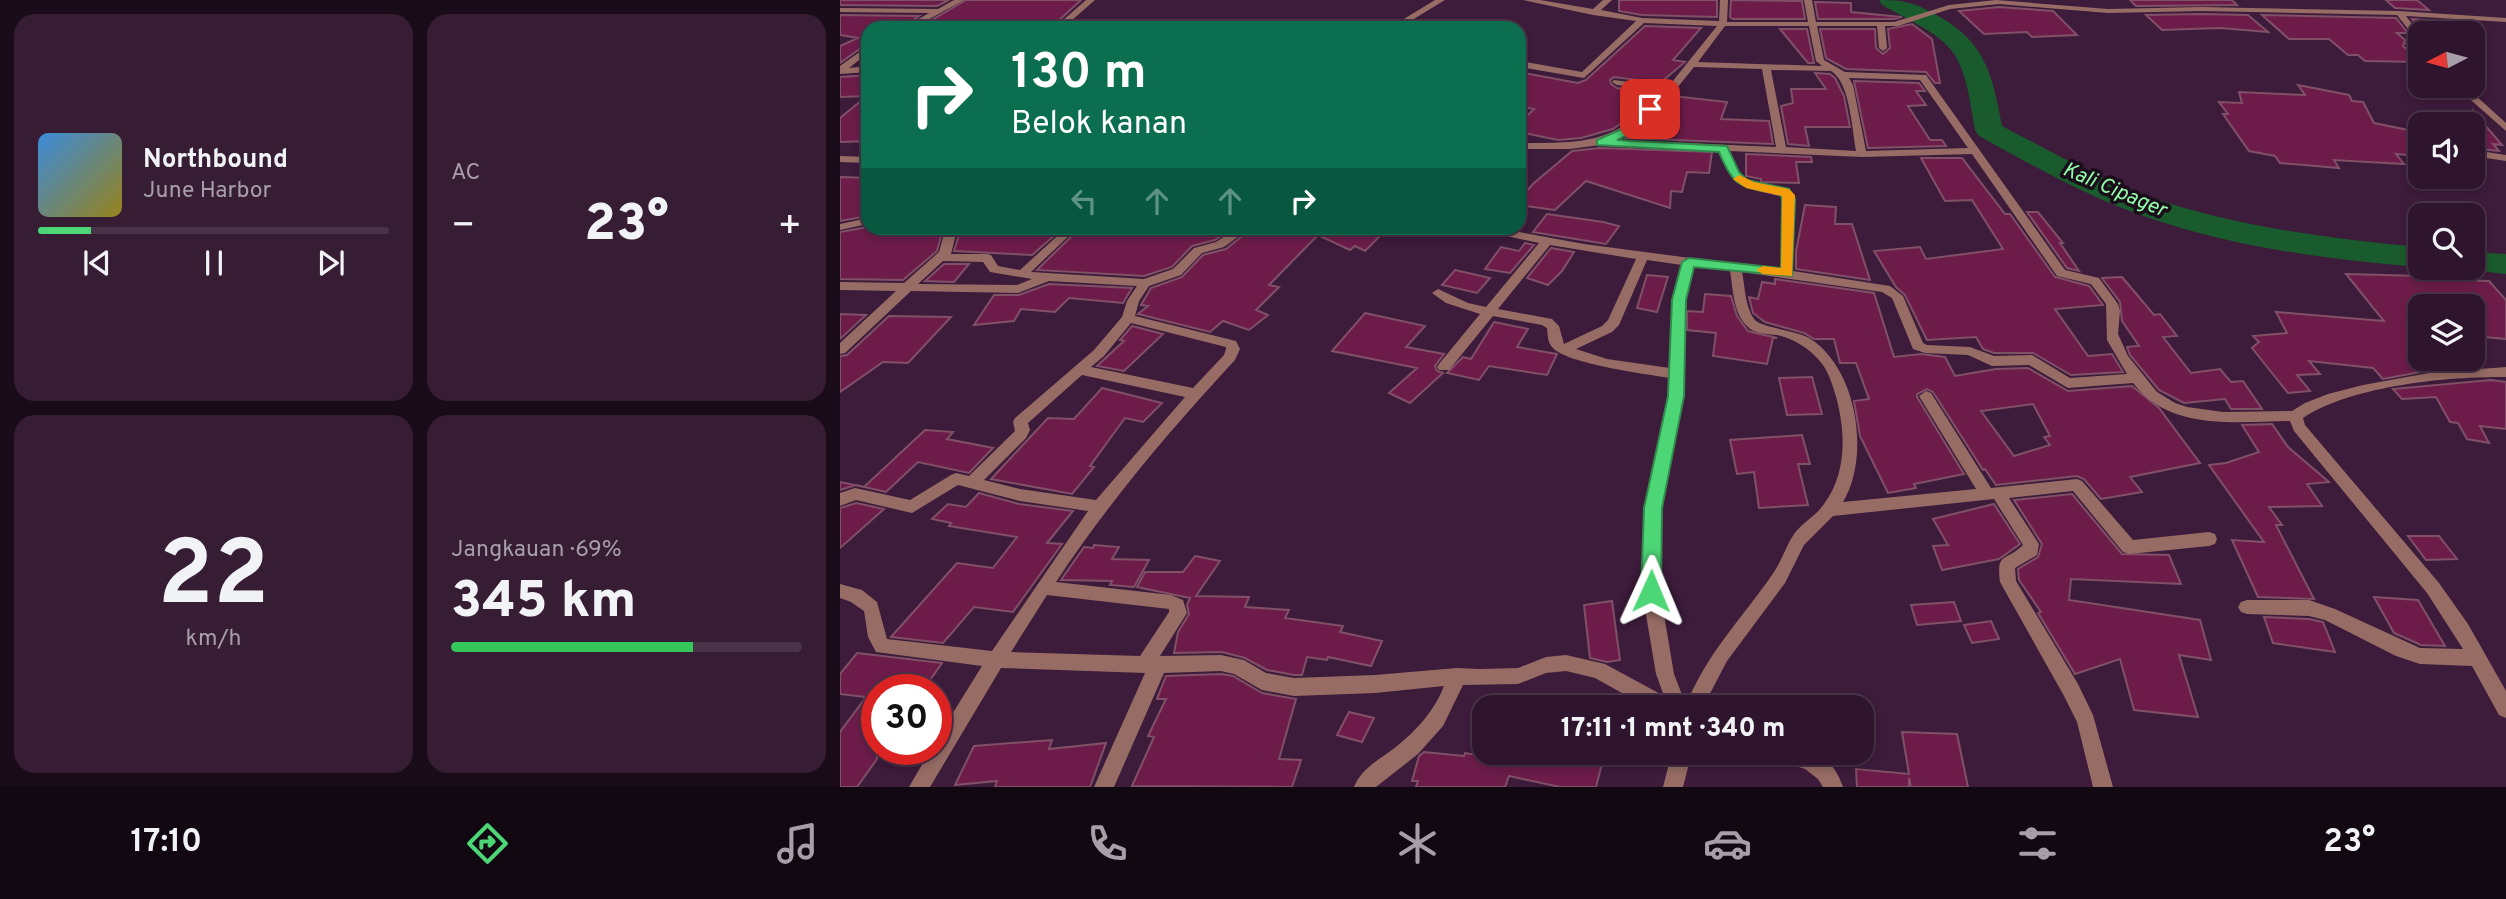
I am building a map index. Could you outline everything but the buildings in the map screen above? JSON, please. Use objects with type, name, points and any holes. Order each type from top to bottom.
[{"type":"street","points":[[920,21],[960,0]]},
{"type":"street","points":[[1066,21],[1091,0]]},
{"type":"street","points":[[1405,21],[1441,0]]},
{"type":"street","points":[[1527,0],[1642,20],[1723,24],[1907,22],[1940,10],[1999,2],[2108,11],[2202,9],[2399,13],[2506,20]]},
{"type":"street","points":[[1593,13],[1608,0]]},
{"type":"street","points":[[1601,142],[1631,127],[1692,64],[1723,24],[1724,0]]},
{"type":"street","points":[[1808,0],[1820,61],[1830,69],[1842,75],[1923,77],[2061,273],[2088,278],[2104,292],[2113,312],[2110,322],[2113,343],[2136,378],[2157,400],[2185,411],[2208,416],[2295,416],[2314,404],[2376,387],[2475,372],[2506,372]]},
{"type":"street","points":[[840,10],[939,11]]},
{"type":"street","points":[[2399,13],[2408,23]]},
{"type":"street","points":[[1526,65],[1584,75],[1642,20]]},
{"type":"street","points":[[1881,23],[1883,48]]},
{"type":"street","points":[[840,70],[861,54]]},
{"type":"street","points":[[1692,64],[1830,69]]},
{"type":"street","points":[[1766,67],[1782,151]]},
{"type":"street","points":[[840,70],[861,69]]},
{"type":"street","points":[[1842,75],[1853,106],[1862,154]]},
{"type":"street","points":[[1617,82],[1669,90]]},
{"type":"street","points":[[2473,98],[2506,128]]},
{"type":"street","points":[[1526,146],[1601,142],[1862,154],[1975,151]]},
{"type":"street","points":[[1723,149],[1734,174],[1743,183],[1788,195],[1787,273]]},
{"type":"street","points":[[2485,155],[2506,158]]},
{"type":"street","points":[[840,159],[861,159]]},
{"type":"street","points":[[840,227],[861,224]]},
{"type":"street","points":[[840,350],[944,253],[950,235]]},
{"type":"street","points":[[1022,274],[1064,235]]},
{"type":"street","points":[[944,253],[947,258],[987,258],[994,269],[1022,274],[1145,283],[1177,272],[1198,250],[1220,245],[1234,235]]},
{"type":"street","points":[[1515,235],[1643,257],[1787,273],[1892,291],[1897,296],[1918,346],[1925,349],[1970,351],[1992,361],[2028,359],[2068,383],[2136,378]]},
{"type":"street","points":[[1444,367],[1546,242]]},
{"type":"street","points":[[1566,348],[1607,329],[1614,322],[1643,257]]},
{"type":"street","points":[[1673,695],[1665,674],[1651,591],[1653,508],[1676,396],[1679,300],[1689,262]]},
{"type":"street","points":[[1699,695],[1705,679],[1740,627],[1780,577],[1801,536],[1829,510],[1852,460],[1852,446],[1836,377],[1829,362],[1811,346],[1783,332],[1759,329],[1748,320],[1735,268]]},
{"type":"street","points":[[840,286],[908,285],[1018,289],[1049,278]]},
{"type":"street","points":[[971,484],[1021,433],[1023,430],[1020,422],[1026,415],[1082,370],[1128,318],[1133,301],[1145,283]]},
{"type":"street","points":[[1438,293],[1453,304],[1547,322],[1553,326],[1556,346],[1606,363],[1676,374]]},
{"type":"street","points":[[919,787],[996,660],[1100,507],[1230,357],[1233,349],[1231,344],[1128,318]]},
{"type":"street","points":[[840,333],[856,335]]},
{"type":"street","points":[[1082,370],[1196,394]]},
{"type":"street","points":[[1926,396],[2031,544],[2031,550],[2006,565],[2008,582],[2071,690],[2086,722],[2103,787]]},
{"type":"street","points":[[2295,416],[2299,427],[2433,588],[2479,658],[2506,709]]},
{"type":"street","points":[[840,500],[855,494],[910,507],[954,480],[1020,495],[1100,507]]},
{"type":"street","points":[[1829,510],[2081,486],[2126,544],[2133,548],[2209,539]]},
{"type":"street","points":[[1045,588],[1171,602],[1177,606],[1178,613],[1150,665],[1154,677],[1104,787]]},
{"type":"street","points":[[840,591],[869,602],[875,615],[878,640],[882,646],[996,660],[1150,665],[1221,663],[1238,666],[1262,681],[1294,687],[1375,684],[1457,676],[1518,676],[1546,665],[1566,663],[1599,670],[1644,695]]},
{"type":"street","points":[[2247,607],[2309,608],[2329,614],[2420,656],[2479,658]]},
{"type":"street","points":[[1364,787],[1376,771],[1412,747],[1437,721],[1451,699],[1457,676]]},
{"type":"street","points":[[1673,787],[1679,765]]},
{"type":"street","points":[[1818,765],[1832,777],[1833,787]]},
{"type":"waterway","name":"Kali Cipager","points":[[1890,0],[1939,26],[1964,47],[1974,64],[1989,130],[2098,187],[2135,202],[2215,226],[2298,242],[2408,256]]},
{"type":"waterway","name":"Kali Cipager","points":[[2485,263],[2506,264]]},
{"type":"slow traffic","points":[[1739,179],[1750,185],[1785,191],[1788,195],[1787,273],[1763,270]]},
{"type":"route","points":[[1650,109],[1624,132],[1601,142],[1723,149],[1734,174],[1743,183],[1785,191],[1789,199],[1787,273],[1689,262],[1679,300],[1676,396],[1653,508],[1651,591]]}]
